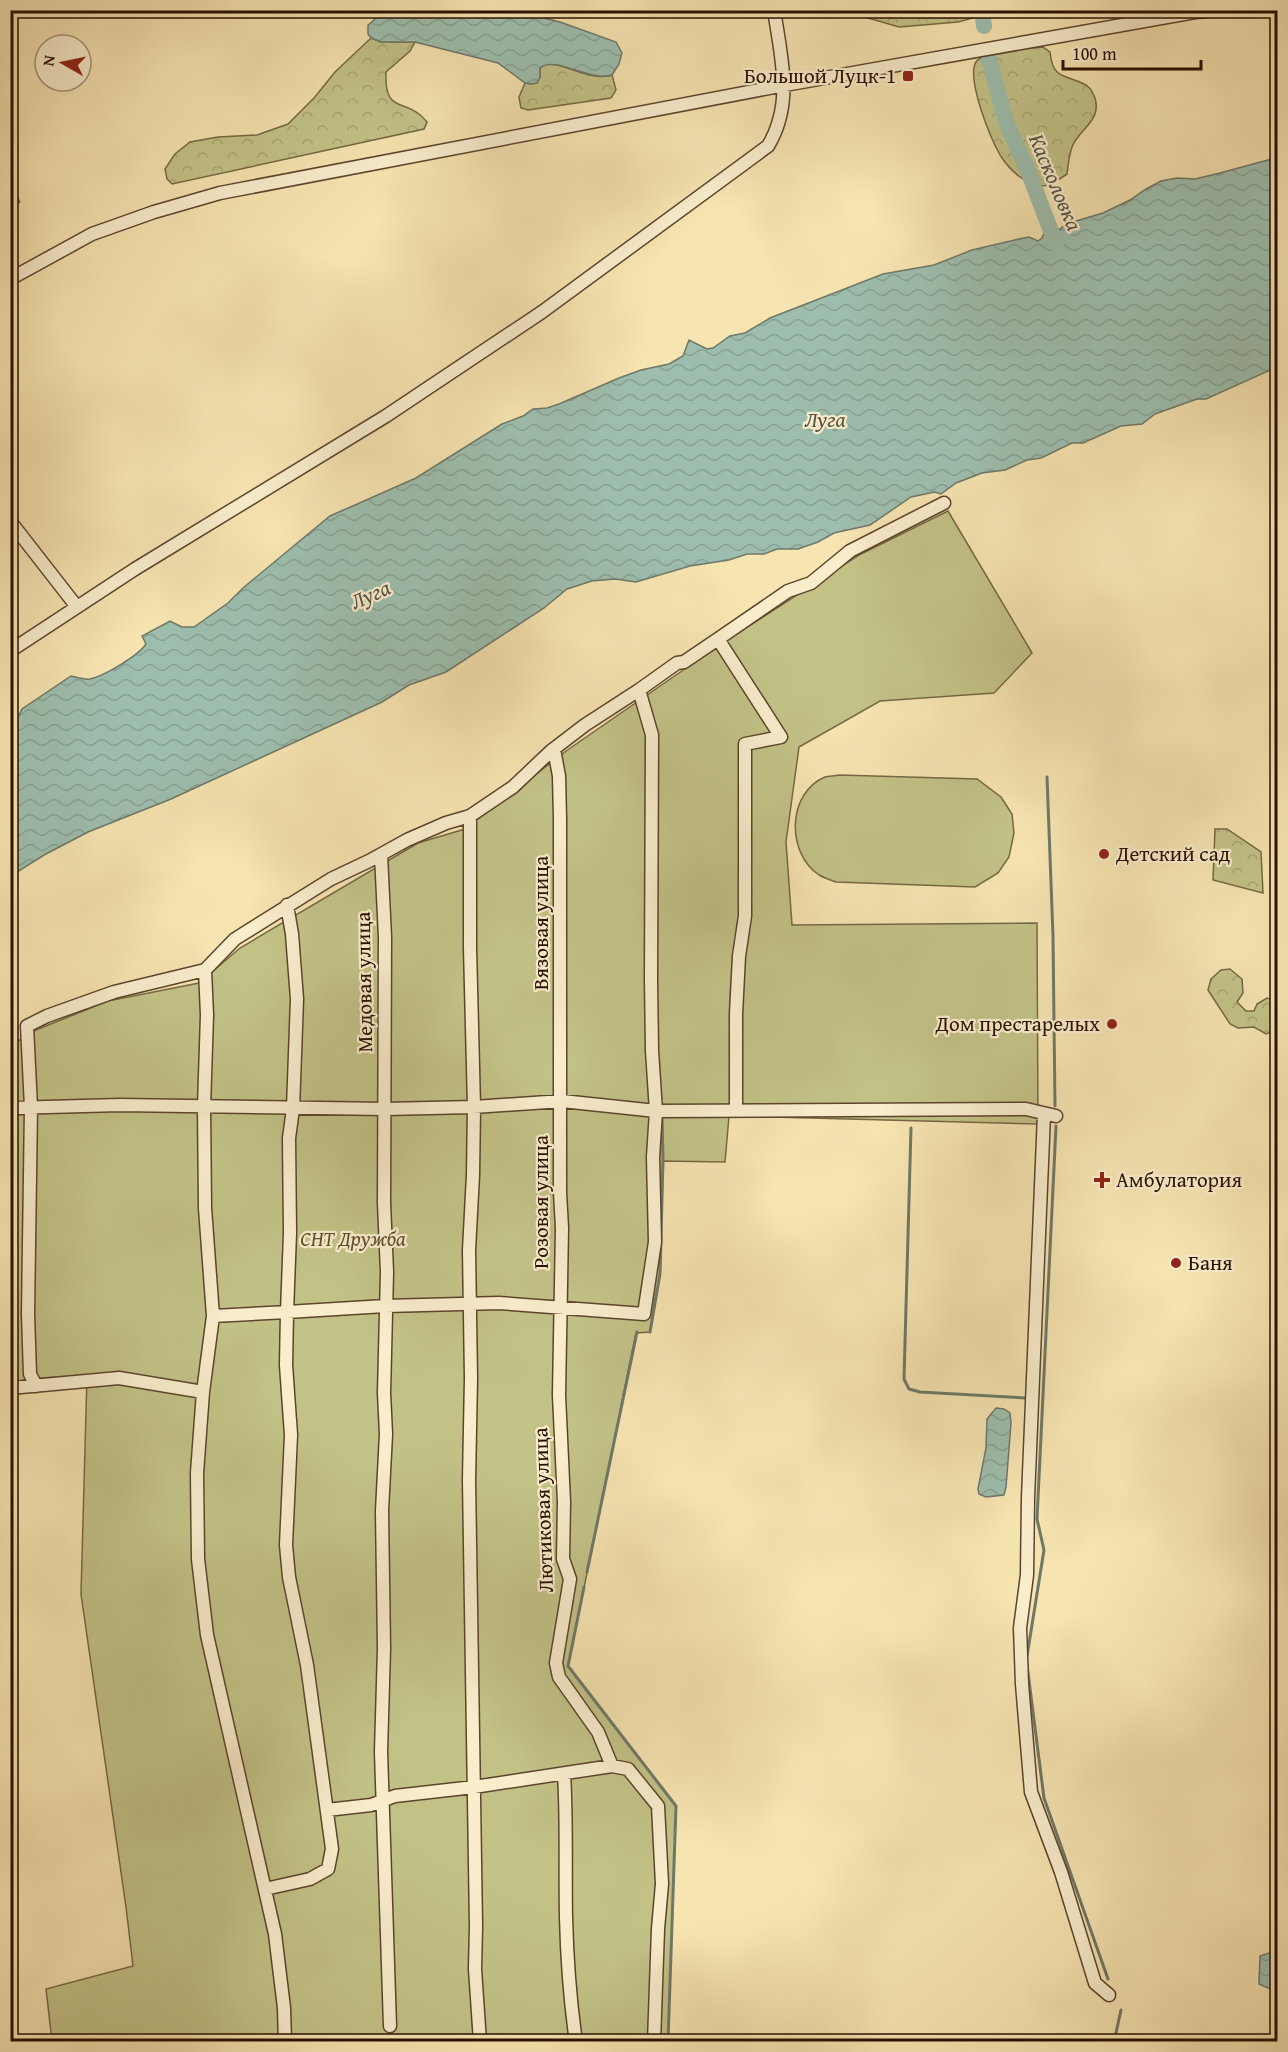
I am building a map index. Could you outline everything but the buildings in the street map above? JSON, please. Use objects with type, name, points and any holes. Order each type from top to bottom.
[{"type":"street","points":[[10,651],[135,569],[386,416],[542,312],[768,146],[778,130],[785,85],[774,10]]},
{"type":"street","points":[[10,279],[92,234],[154,212],[220,193],[785,85],[1195,12],[1221,10]]},
{"type":"street","points":[[36,1386],[30,1374],[28,1314],[31,1107],[27,1026],[47,1016],[114,992],[205,970],[235,939],[331,879],[406,840],[446,822],[470,816],[513,787],[554,749],[585,725],[677,663],[684,662],[788,591],[811,583],[850,551],[944,503]]},
{"type":"street","points":[[10,521],[77,607]]},
{"type":"street","points":[[718,639],[781,737],[745,744],[745,916],[739,956],[735,1014],[736,1110]]},
{"type":"street","points":[[213,1316],[470,1303],[644,1314],[655,1242],[653,1157],[657,1111],[652,1051],[651,991],[652,735],[639,690]]},
{"type":"street","name":"Вязовая улица","points":[[554,749],[559,776],[560,819],[562,1099]]},
{"type":"street","points":[[470,816],[470,947],[474,1107],[469,1250],[470,1513],[475,1970],[480,2042]]},
{"type":"street","name":"Медовая улица","points":[[381,855],[385,937],[384,1191],[387,1272],[386,1434],[382,1511],[384,1602],[381,1752],[390,2026]]},
{"type":"street","points":[[265,1889],[310,1878],[328,1869],[332,1849],[313,1707],[287,1556],[291,1435],[287,1383],[290,1256],[289,1138],[293,1109],[297,999],[292,934],[287,905]]},
{"type":"street","points":[[205,970],[207,1049],[204,1107],[205,1208],[213,1316],[203,1392],[197,1473],[198,1538],[207,1635],[276,1944],[284,2008],[285,2042]]},
{"type":"street","points":[[10,1108],[120,1105],[385,1109],[474,1107],[562,1099],[657,1111],[1026,1109],[1050,1115],[1028,1498],[1028,1575],[1020,1628],[1022,1684],[1031,1792],[1061,1872],[1095,1983],[1109,1995]]},
{"type":"street","name":"Розовая улица","points":[[560,1307],[562,1099]]},
{"type":"street","name":"Лютиковая улица","points":[[560,1307],[559,1395],[564,1502],[562,1559],[570,1579],[556,1663],[559,1677],[598,1732],[612,1766]]},
{"type":"street","points":[[10,1388],[119,1378],[203,1392]]},
{"type":"street","points":[[327,1810],[370,1805],[394,1796],[474,1787],[612,1766],[628,1769],[658,1806],[662,1884],[654,2042]]},
{"type":"street","points":[[564,1774],[569,1980],[576,2042]]},
{"type":"green space","points":[[844,11],[998,11],[958,22],[899,27]]},
{"type":"green space","points":[[371,38],[381,42],[415,42],[410,51],[386,72],[386,86],[393,101],[419,114],[427,122],[424,129],[172,184],[167,179],[165,169],[175,154],[190,142],[218,137],[257,135],[288,124],[314,98],[335,72]]},
{"type":"green space","points":[[1043,47],[1050,52],[1057,72],[1090,88],[1096,106],[1093,119],[1072,147],[1067,174],[1046,186],[1036,185],[1019,176],[1002,158],[981,110],[974,82],[976,62],[980,58],[1007,51]]},
{"type":"green space","points":[[545,63],[595,76],[612,75],[616,90],[611,98],[528,110],[521,108],[519,97],[525,83],[532,84],[540,77],[540,68]]},
{"type":"green space","name":"СНТ Дружба","points":[[948,511],[1032,653],[994,693],[880,701],[799,747],[786,842],[792,925],[1037,923],[1038,1124],[729,1116],[725,1162],[663,1161],[660,1274],[650,1332],[636,1333],[568,1666],[676,1806],[668,2041],[52,2041],[46,1989],[133,1966],[81,1594],[87,1375],[26,1379],[11,1383],[11,1045],[36,1030],[108,1001],[199,983],[240,948],[418,843],[465,829],[566,751],[718,646],[859,555]]},
{"type":"green space","points":[[839,775],[977,779],[1001,797],[1012,814],[1014,833],[1009,857],[998,873],[975,887],[836,882],[821,876],[808,865],[801,853],[796,839],[795,824],[803,796],[812,785],[825,777]]},
{"type":"green space","points":[[1215,829],[1227,829],[1261,852],[1263,893],[1213,880]]},
{"type":"green space","points":[[1230,969],[1242,979],[1243,993],[1237,1002],[1246,1011],[1254,1011],[1257,1004],[1267,998],[1277,1001],[1277,1030],[1266,1034],[1254,1027],[1238,1028],[1230,1024],[1208,990],[1211,979],[1221,970]]},
{"type":"water","points":[[386,10],[516,11],[560,22],[616,42],[622,53],[619,64],[612,75],[593,75],[563,66],[546,65],[540,68],[537,83],[525,83],[498,63],[415,42],[381,42],[371,38],[368,34],[368,25]]},
{"type":"water","name":"Луга","points":[[1277,154],[1277,367],[1206,399],[1197,399],[1155,414],[1142,424],[1121,426],[1083,443],[1072,443],[1041,458],[1027,460],[1005,470],[982,473],[956,483],[941,494],[935,492],[911,497],[870,525],[834,533],[798,549],[777,549],[764,554],[747,554],[729,560],[690,566],[636,582],[615,579],[592,581],[567,589],[544,608],[446,672],[409,685],[382,702],[171,799],[88,832],[44,855],[11,876],[11,732],[22,709],[71,676],[90,679],[120,665],[146,644],[142,636],[170,621],[182,627],[194,627],[228,603],[330,516],[416,478],[502,424],[523,416],[533,409],[547,408],[641,370],[669,364],[683,356],[689,340],[707,349],[713,348],[730,336],[745,333],[770,318],[883,274],[934,265],[972,250],[1019,239],[1029,237],[1038,241],[1042,238],[1047,225],[1055,230],[1060,229],[1066,224],[1103,213],[1161,181],[1177,178],[1195,179],[1268,160]]},
{"type":"water","points":[[996,1408],[1010,1413],[1006,1487],[1004,1495],[986,1497],[979,1494],[978,1489],[986,1448],[987,1419]]},
{"type":"water","points":[[1275,1951],[1278,1953],[1277,1992],[1259,1984],[1260,1956]]},
{"type":"waterway","name":"Касколовка","points":[[982,10],[984,26]]},
{"type":"waterway","name":"Касколовка","points":[[989,59],[1006,122],[1056,244]]},
{"type":"waterway","points":[[10,181],[19,202]]},
{"type":"waterway","points":[[1047,777],[1053,936],[1055,1106]]},
{"type":"waterway","points":[[650,1332],[660,1274],[662,1118]]},
{"type":"waterway","points":[[1027,1656],[1044,1550],[1037,1519],[1056,1126]]},
{"type":"waterway","points":[[911,1128],[904,1379],[909,1389],[920,1392],[1025,1398]]},
{"type":"waterway","points":[[587,1572],[637,1332]]},
{"type":"waterway","points":[[584,1587],[568,1666],[676,1806],[668,2042]]},
{"type":"waterway","points":[[1027,1665],[1044,1798],[1108,1979]]},
{"type":"waterway","points":[[1114,2042],[1121,2010]]},
{"type":"place","name":"Большой Луцк-1","points":[[908,76]]},
{"type":"place","name":"Детский сад","points":[[1104,854]]},
{"type":"place","name":"Дом престарелых","points":[[1112,1024]]},
{"type":"place","name":"Амбулатория","points":[[1102,1180]]},
{"type":"place","name":"Баня","points":[[1176,1263]]}]
